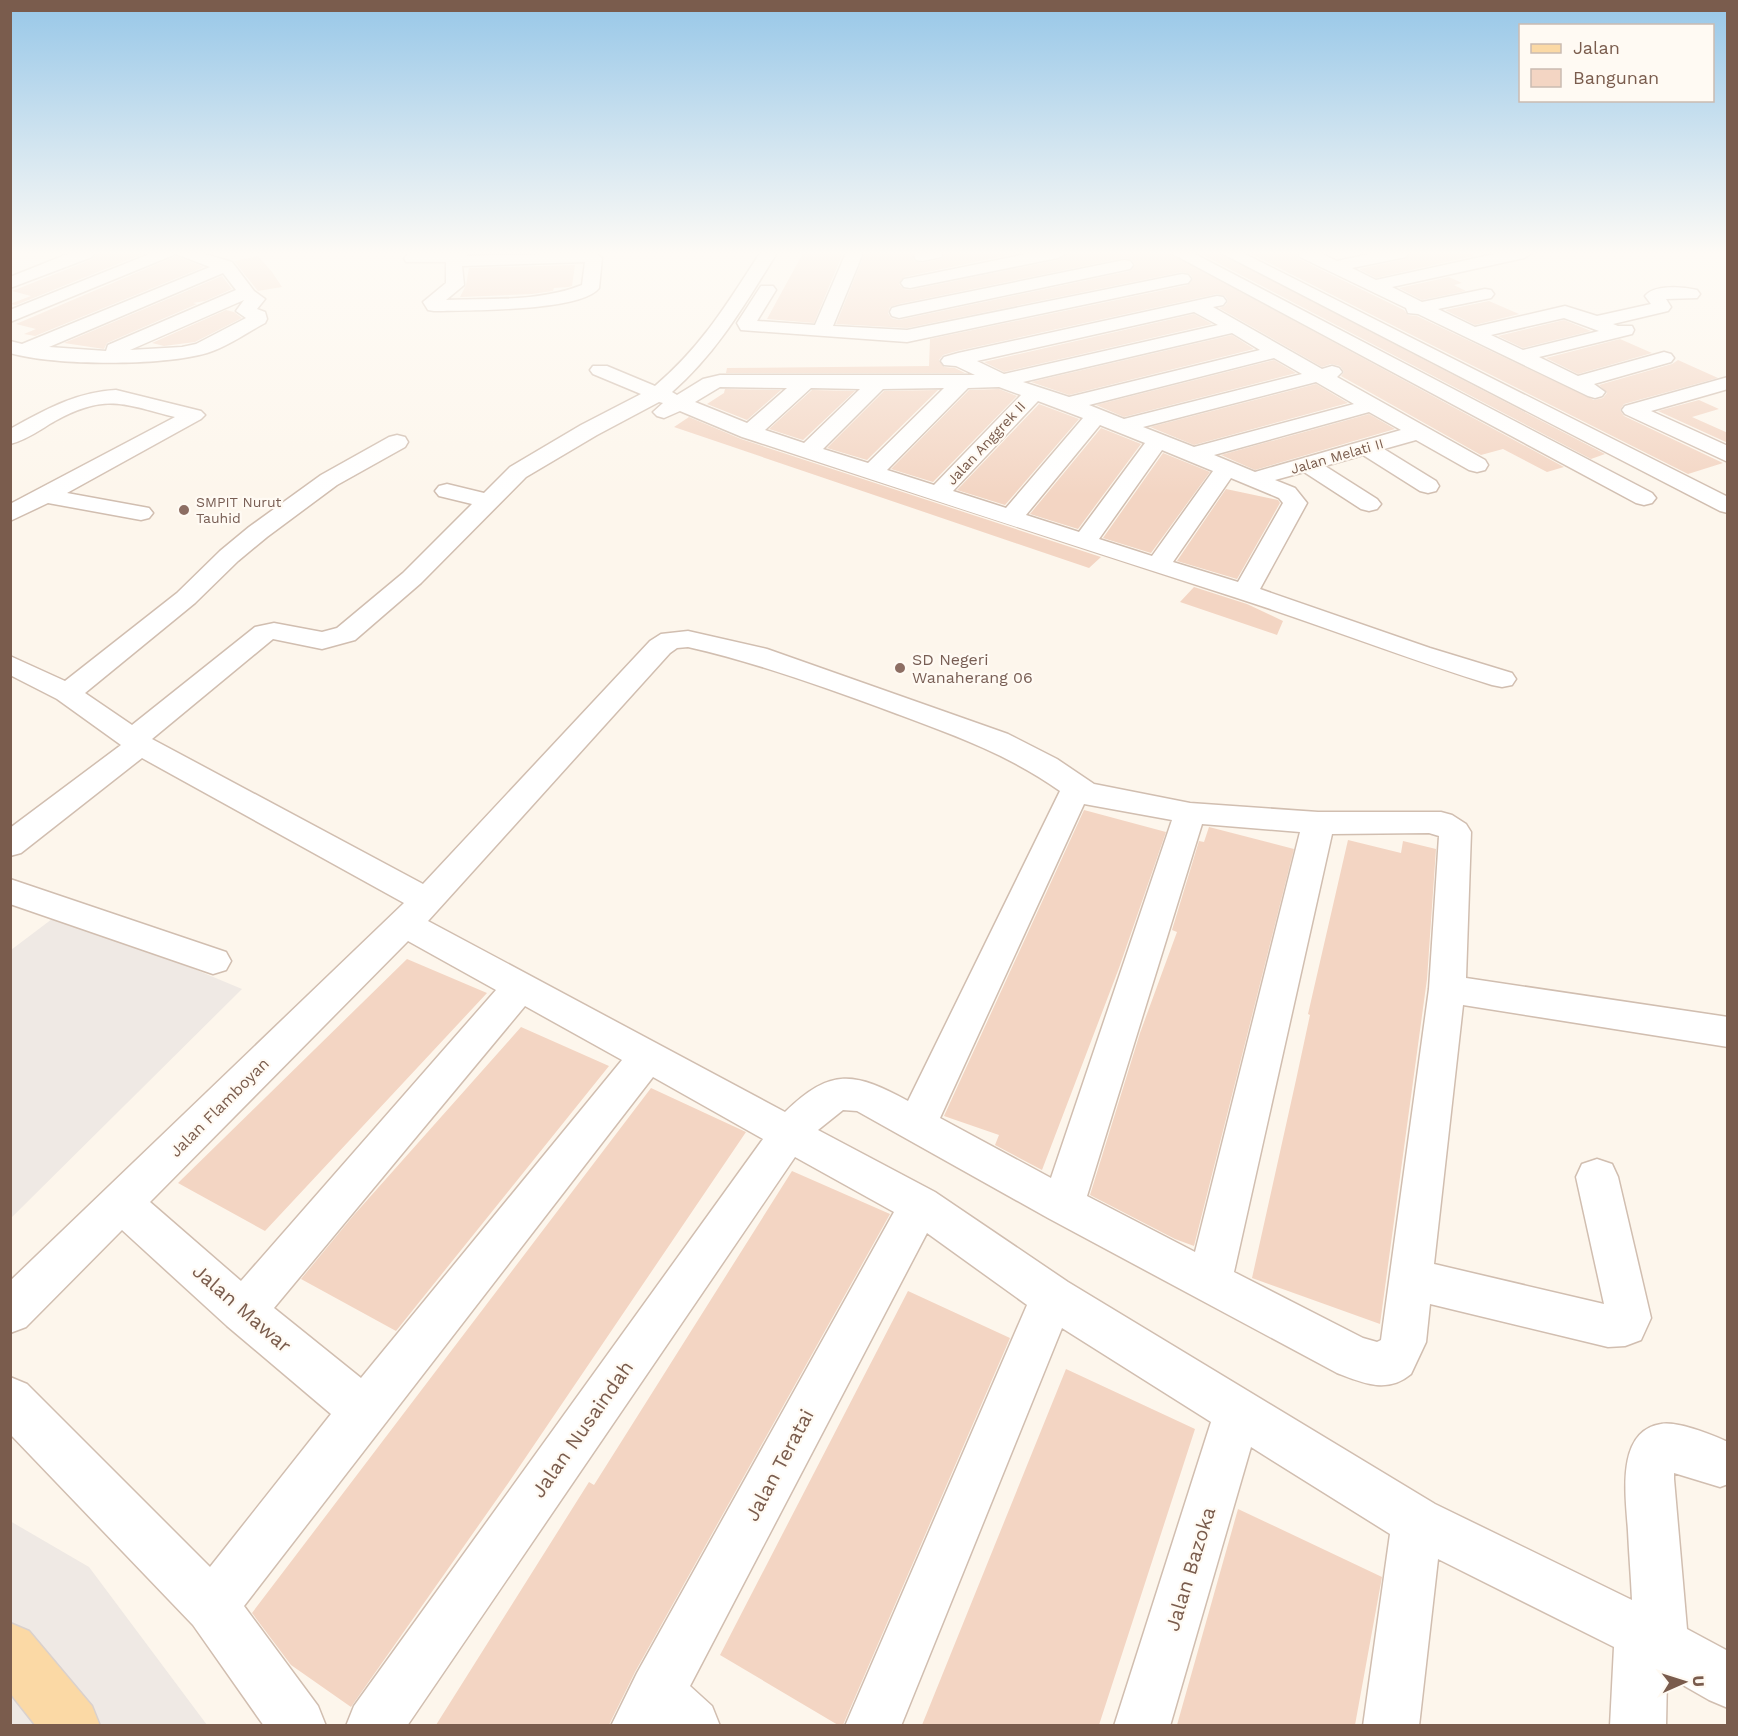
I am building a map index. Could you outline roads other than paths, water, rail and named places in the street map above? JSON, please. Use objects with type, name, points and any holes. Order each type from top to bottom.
[{"type":"main road","points":[[10,1650],[72,1725]]},
{"type":"street","points":[[17,349],[55,334]]},
{"type":"street","points":[[97,357],[149,334]]},
{"type":"street","points":[[17,349],[97,357],[182,353],[203,348],[230,334]]},
{"type":"street","points":[[658,404],[717,334]]},
{"type":"street","points":[[866,334],[888,336],[914,334]]},
{"type":"street","points":[[1071,334],[950,361],[1068,404],[1287,493],[1295,503],[1245,592]]},
{"type":"street","points":[[680,404],[715,381],[878,383],[1001,381],[1205,334]]},
{"type":"street","points":[[1247,334],[1477,465]]},
{"type":"street","points":[[1357,334],[1728,506]]},
{"type":"street","points":[[1378,334],[1401,354],[1644,498]]},
{"type":"street","points":[[1476,334],[1595,392]]},
{"type":"street","points":[[1521,356],[1609,334]]},
{"type":"street","points":[[1068,404],[1277,351]]},
{"type":"street","points":[[1122,426],[1401,354]]},
{"type":"street","points":[[1575,382],[1664,358]]},
{"type":"street","points":[[600,370],[658,404]]},
{"type":"street","points":[[750,432],[806,381]]},
{"type":"street","points":[[872,472],[962,382]]},
{"type":"street","points":[[1728,382],[1632,410],[1728,455]]},
{"type":"street","points":[[808,451],[878,383]]},
{"type":"street","name":"Jalan Anggrek II","points":[[939,494],[1034,393]]},
{"type":"street","points":[[10,438],[73,404],[105,396],[116,396],[194,415],[10,514]]},
{"type":"street","points":[[10,845],[264,633],[273,631],[318,642],[334,640],[346,634],[412,578],[519,472],[589,430],[658,404],[680,404],[750,432],[1158,566],[1245,592],[1420,654],[1502,679]]},
{"type":"street","points":[[1190,455],[1372,405]]},
{"type":"street","points":[[1011,518],[1096,416]]},
{"type":"street","name":"Jalan Melati II","points":[[1254,479],[1419,432]]},
{"type":"street","points":[[1699,441],[1728,432]]},
{"type":"street","points":[[1084,542],[1158,441]]},
{"type":"street","points":[[67,693],[186,598],[258,531],[329,480],[398,442]]},
{"type":"street","points":[[1365,447],[1428,486]]},
{"type":"street","points":[[1306,464],[1369,504]]},
{"type":"street","points":[[1158,566],[1226,470]]},
{"type":"street","points":[[447,491],[488,501]]},
{"type":"street","points":[[47,496],[141,513]]},
{"type":"street","name":"Jalan Flamboyan","points":[[10,1312],[415,912],[660,647],[671,640],[688,639],[757,655],[998,741],[1046,766],[1085,793]]},
{"type":"street","points":[[10,664],[67,693],[136,742],[415,912],[521,986],[920,1205],[1052,1297],[1417,1522],[1651,1638],[1728,1682]]},
{"type":"street","points":[[917,1124],[1071,798],[1085,793],[1190,813],[1318,823],[1429,822],[1441,823],[1455,832],[1447,989],[1410,1279],[1608,1326],[1625,1325],[1629,1318],[1597,1177]]},
{"type":"street","points":[[1063,1205],[1190,813]]},
{"type":"street","points":[[1210,1282],[1318,823]]},
{"type":"street","points":[[10,891],[213,961]]},
{"type":"street","points":[[243,1311],[521,986]]},
{"type":"street","points":[[1447,989],[1728,1032]]},
{"type":"street","points":[[212,1606],[648,1054]]},
{"type":"street","name":"Jalan Nusaindah","points":[[374,1725],[790,1132],[826,1098],[851,1093],[868,1098],[1063,1205],[1353,1357],[1377,1365],[1391,1363],[1399,1356],[1403,1342],[1410,1279]]},
{"type":"street","name":"Jalan Mawar","points":[[121,1203],[243,1311],[364,1411]]},
{"type":"street","name":"Jalan Teratai","points":[[662,1714],[920,1205]]},
{"type":"street","points":[[873,1725],[1052,1297]]},
{"type":"street","points":[[10,1400],[212,1606],[298,1725]]},
{"type":"street","name":"Jalan Bazoka","points":[[1142,1725],[1238,1412]]},
{"type":"street","points":[[1638,1725],[1651,1638],[1649,1479],[1652,1458],[1660,1448],[1672,1448],[1720,1463]]},
{"type":"street","points":[[1391,1725],[1417,1522]]},
{"type":"place","name":"SMPIT Nurut Tauhid","points":[[184,510]]},
{"type":"place","name":"SD Negeri Wanaherang 06","points":[[900,668]]}]
